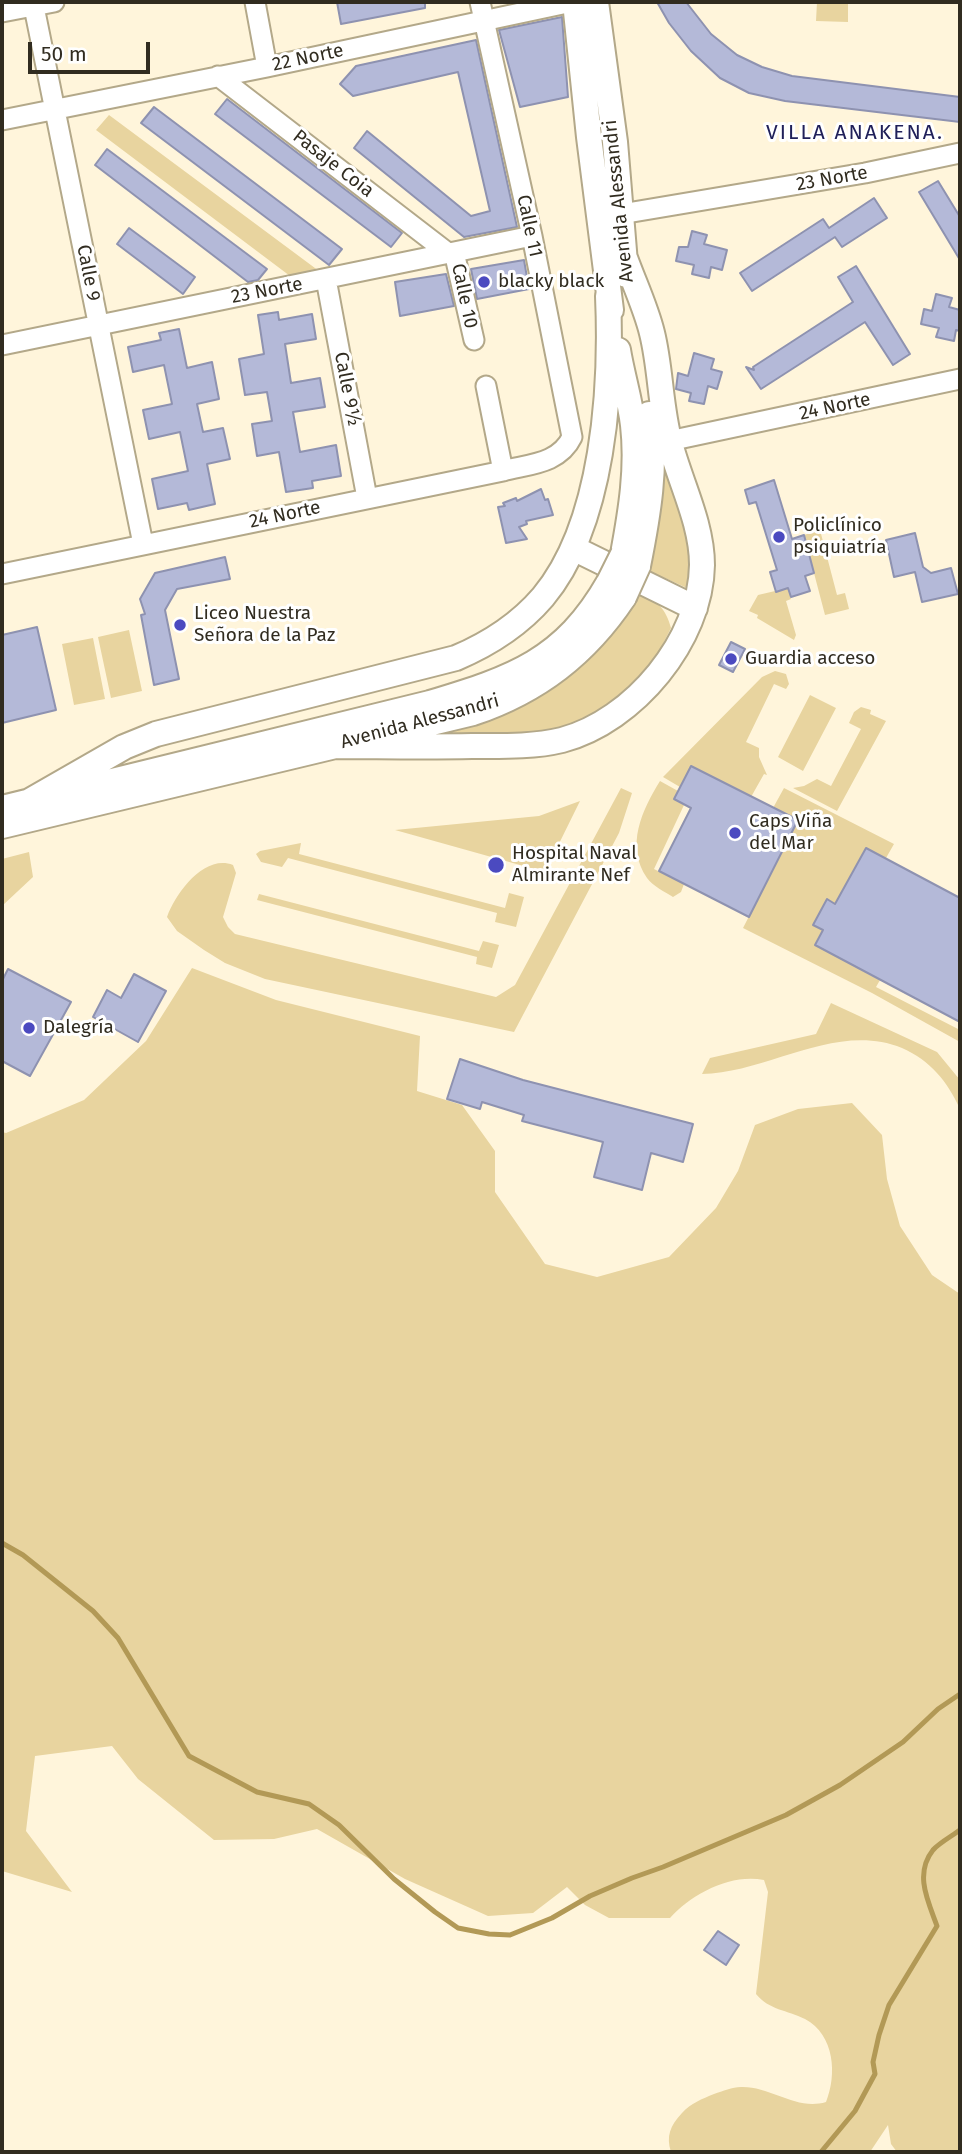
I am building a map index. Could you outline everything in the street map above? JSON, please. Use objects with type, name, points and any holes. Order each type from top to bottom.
[{"type":"main road","name":"Avenida Alessandri","points":[[574,2],[608,296],[628,392],[636,460],[630,513],[630,560]]},
{"type":"main road","name":"Avenida Alessandri","points":[[2,826],[473,713],[541,683],[596,636],[630,560],[649,503],[653,440],[627,286],[615,142],[596,2]]},
{"type":"main road","points":[[329,746],[515,746],[561,740],[610,719],[650,684],[668,661],[695,608],[702,564],[699,541],[669,441],[652,332],[625,258]]},
{"type":"main road","points":[[28,802],[124,747],[156,734],[435,664],[476,649],[513,626],[535,606],[554,583],[573,548],[594,477],[605,416],[609,368],[608,296]]},
{"type":"main road","points":[[573,548],[695,608]]},
{"type":"main road","name":"Avenida Alessandri","points":[[2,808],[430,703],[490,685],[520,672],[553,650],[616,590]]},
{"type":"street","points":[[2,12],[54,2]]},
{"type":"street","points":[[255,2],[267,67]]},
{"type":"street","name":"22 Norte","points":[[2,120],[267,67],[482,11],[574,2]]},
{"type":"street","name":"Calle 9","points":[[33,4],[143,544]]},
{"type":"street","name":"Calle 11","points":[[482,11],[532,236],[572,437],[566,450]]},
{"type":"street","name":"Pasaje Coia","points":[[219,76],[451,252]]},
{"type":"street","name":"23 Norte","points":[[621,214],[854,175],[960,153]]},
{"type":"street","name":"23 Norte","points":[[2,345],[532,236]]},
{"type":"street","name":"Calle 10","points":[[451,252],[474,341]]},
{"type":"street","name":"Calle 9½","points":[[326,279],[367,498]]},
{"type":"street","name":"24 Norte","points":[[669,441],[960,379]]},
{"type":"street","points":[[486,386],[503,471]]},
{"type":"street","name":"24 Norte","points":[[2,574],[503,471],[552,459],[566,450]]},
{"type":"shaded area","points":[[817,2],[848,2],[848,22],[816,21]]},
{"type":"shaded area","points":[[109,115],[323,274],[294,279],[96,130]]},
{"type":"shaded area","points":[[665,444],[695,560],[687,588],[647,570],[663,499]]},
{"type":"shaded area","points":[[820,530],[837,595],[845,593],[849,609],[825,615],[804,535]]},
{"type":"shaded area","points":[[788,588],[791,599],[786,601],[796,635],[794,640],[749,611],[758,595]]},
{"type":"shaded area","points":[[638,594],[660,606],[671,628],[655,660],[619,703],[557,732],[443,741],[442,732]]},
{"type":"shaded area","points":[[129,630],[142,691],[111,698],[98,637]]},
{"type":"shaded area","points":[[93,638],[105,699],[74,705],[62,644]]},
{"type":"shaded area","points":[[775,671],[786,674],[789,684],[786,689],[774,684],[746,742],[759,748],[759,757],[767,775],[764,774],[751,797],[691,766],[680,787],[663,777],[762,677]]},
{"type":"shaded area","points":[[810,695],[836,708],[803,771],[778,757]]},
{"type":"shaded area","points":[[861,707],[871,710],[870,714],[886,721],[837,811],[793,788],[817,779],[831,786],[861,729],[849,723],[854,712]]},
{"type":"shaded area","points":[[660,781],[678,791],[674,799],[684,805],[654,869],[684,884],[681,892],[673,897],[647,878],[637,853],[638,828]]},
{"type":"shaded area","points":[[621,788],[632,793],[619,833],[514,1032],[265,979],[225,963],[204,950],[177,931],[167,917],[184,887],[202,870],[222,863],[233,865],[236,873],[223,917],[235,934],[496,997],[515,985]]},
{"type":"shaded area","points":[[784,788],[894,844],[886,858],[866,848],[835,904],[828,899],[814,925],[823,930],[815,945],[880,980],[876,987],[960,1030],[960,1042],[872,993],[743,928],[798,821],[773,808]]},
{"type":"shaded area","points":[[580,801],[545,872],[395,830],[539,816]]},
{"type":"shaded area","points":[[301,843],[299,854],[505,908],[509,893],[524,897],[516,927],[495,922],[497,913],[288,858],[282,867],[261,862],[256,854]]},
{"type":"shaded area","points":[[29,852],[33,877],[2,906],[2,859]]},
{"type":"shaded area","points":[[259,894],[479,951],[483,941],[499,945],[492,968],[476,964],[477,957],[257,900]]},
{"type":"shaded area","points":[[192,968],[276,1000],[420,1036],[417,1091],[462,1105],[495,1151],[495,1192],[545,1264],[597,1277],[669,1257],[716,1208],[738,1171],[755,1125],[798,1109],[852,1103],[882,1135],[887,1179],[900,1226],[932,1275],[960,1294],[960,2152],[897,2152],[891,2144],[888,2125],[870,2152],[671,2152],[670,2131],[682,2113],[697,2102],[728,2089],[752,2088],[804,2103],[826,2102],[832,2068],[828,2045],[822,2035],[805,2019],[772,2007],[756,1994],[768,1892],[764,1880],[738,1880],[712,1887],[689,1901],[670,1918],[609,1918],[585,1905],[567,1887],[533,1913],[488,1916],[405,1879],[317,1829],[274,1839],[214,1840],[138,1779],[112,1746],[35,1756],[26,1831],[72,1892],[2,1871],[2,1132],[6,1133],[84,1100],[146,1041]]},
{"type":"shaded area","points":[[831,1003],[937,1052],[960,1080],[960,1109],[950,1089],[930,1066],[902,1048],[877,1041],[827,1044],[752,1066],[702,1074],[710,1058],[816,1034]]},
{"type":"building","points":[[337,2],[425,2],[425,8],[341,24]]},
{"type":"building","points":[[657,2],[686,2],[711,34],[737,55],[762,67],[792,76],[960,97],[960,122],[785,101],[749,93],[720,78],[691,51],[669,23]]},
{"type":"building","points":[[562,17],[568,97],[520,107],[499,30]]},
{"type":"building","points":[[476,40],[517,227],[464,237],[354,148],[367,131],[471,216],[490,211],[458,72],[353,96],[340,84],[356,66]]},
{"type":"building","points":[[227,99],[402,233],[391,247],[215,114]]},
{"type":"building","points":[[154,107],[342,249],[329,265],[141,123]]},
{"type":"building","points":[[107,149],[267,269],[258,280],[248,282],[95,165]]},
{"type":"building","points":[[938,181],[960,217],[960,260],[919,192]]},
{"type":"building","points":[[874,198],[887,218],[842,247],[835,237],[752,291],[740,273],[823,219],[829,228]]},
{"type":"building","points":[[129,228],[195,277],[183,294],[117,244]]},
{"type":"building","points":[[692,231],[707,235],[704,244],[727,250],[722,270],[711,267],[709,278],[692,274],[694,265],[676,261],[679,247],[688,247]]},
{"type":"building","points":[[524,260],[529,289],[477,299],[471,269]]},
{"type":"building","points":[[856,266],[910,354],[893,365],[865,322],[761,389],[746,367],[754,370],[753,367],[853,302],[838,277]]},
{"type":"building","points":[[446,274],[454,306],[400,316],[395,282]]},
{"type":"building","points":[[936,294],[952,298],[949,307],[960,310],[960,331],[956,330],[954,341],[936,337],[939,328],[921,324],[924,309],[932,311]]},
{"type":"building","points":[[278,312],[279,320],[312,314],[316,339],[285,344],[291,383],[320,378],[325,407],[293,412],[300,452],[336,445],[341,476],[312,481],[313,488],[286,492],[279,452],[257,456],[252,424],[272,421],[267,392],[245,395],[239,359],[264,354],[258,315]]},
{"type":"building","points":[[179,329],[187,368],[212,362],[219,399],[197,404],[203,432],[223,428],[230,459],[207,464],[215,504],[189,510],[187,503],[158,509],[152,479],[188,471],[180,432],[149,439],[143,410],[172,404],[164,365],[133,372],[128,347],[161,340],[159,333]]},
{"type":"building","points":[[694,353],[714,359],[711,369],[722,372],[717,389],[708,386],[704,404],[689,401],[691,393],[676,389],[678,373],[688,376]]},
{"type":"building","name":"Policlínico psiquiatría","points":[[774,480],[792,539],[804,535],[814,573],[805,576],[810,591],[791,597],[788,588],[776,592],[770,572],[777,570],[756,502],[749,504],[745,490]]},
{"type":"building","points":[[541,489],[545,500],[548,499],[553,515],[526,521],[527,524],[519,527],[527,539],[506,543],[498,507]]},
{"type":"building","points":[[915,533],[923,567],[931,573],[951,568],[958,594],[922,602],[915,572],[894,577],[886,540]]},
{"type":"building","points":[[225,557],[230,579],[177,589],[165,610],[179,679],[154,685],[141,615],[145,614],[140,599],[155,573]]},
{"type":"building","points":[[37,627],[56,710],[2,723],[2,635]]},
{"type":"building","name":"Guardia acceso","points":[[731,642],[745,649],[733,672],[719,665]]},
{"type":"building","name":"Caps Viña del Mar","points":[[691,766],[798,820],[749,917],[659,871],[691,808],[674,799]]},
{"type":"building","points":[[866,848],[960,898],[960,1022],[815,945],[823,930],[813,925],[827,899],[835,904]]},
{"type":"building","name":"Dalegría","points":[[8,969],[71,1002],[30,1076],[2,1061],[2,981]]},
{"type":"building","points":[[134,974],[166,991],[138,1042],[93,1017],[107,990],[121,998]]},
{"type":"building","points":[[460,1059],[523,1080],[693,1124],[683,1162],[651,1153],[642,1190],[594,1177],[603,1142],[522,1121],[524,1115],[482,1102],[480,1109],[447,1099]]},
{"type":"building","points":[[718,1931],[739,1945],[726,1965],[704,1950]]},
{"type":"waterway","points":[[2,1543],[23,1555],[93,1611],[118,1638],[189,1756],[257,1792],[309,1804],[339,1825],[394,1879],[435,1912],[458,1928],[489,1934],[510,1935],[552,1918],[590,1896],[786,1815],[840,1785],[903,1742],[938,1709],[960,1694]]},
{"type":"waterway","points":[[821,2152],[855,2111],[875,2074],[873,2062],[889,2005],[937,1926],[925,1888],[924,1868],[927,1859],[936,1847],[960,1830]]},
{"type":"place","name":"blacky black","points":[[484,282]]},
{"type":"place","name":"Policlínico psiquiatría","points":[[779,537]]},
{"type":"place","name":"Liceo Nuestra Señora de la Paz","points":[[180,625]]},
{"type":"place","name":"Guardia acceso","points":[[731,659]]},
{"type":"place","name":"Caps Viña del Mar","points":[[735,833]]},
{"type":"place","name":"Hospital Naval Almirante Nef","points":[[496,865]]},
{"type":"place","name":"Dalegría","points":[[29,1028]]},
{"type":"district","name":"VILLA ANAKENA.","points":[[855,133]]}]
